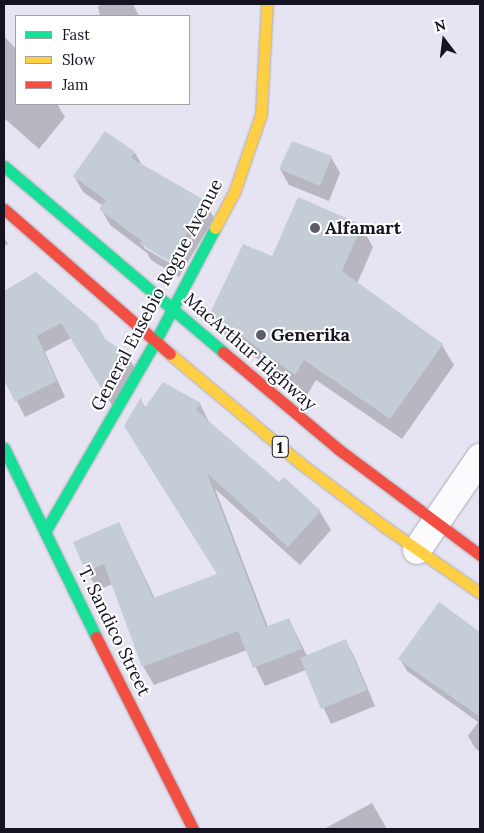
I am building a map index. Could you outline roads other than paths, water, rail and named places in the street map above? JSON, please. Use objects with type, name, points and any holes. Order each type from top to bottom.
[{"type":"main road","name":"General Eusebio Rogue Avenue","points":[[46,530],[156,340],[234,193],[261,114],[267,4]]},
{"type":"main road","name":"MacArthur Highway","points":[[4,166],[338,449],[434,524],[480,555]]},
{"type":"main road","name":"1","points":[[4,209],[238,413],[300,463],[416,550],[480,593]]},
{"type":"main road","name":"T. Sandico Street","points":[[4,448],[46,530],[109,664],[193,829]]},
{"type":"street","points":[[416,550],[480,458]]},
{"type":"place","name":"Alfamart","points":[[315,228]]},
{"type":"place","name":"Generika","points":[[261,335]]}]
